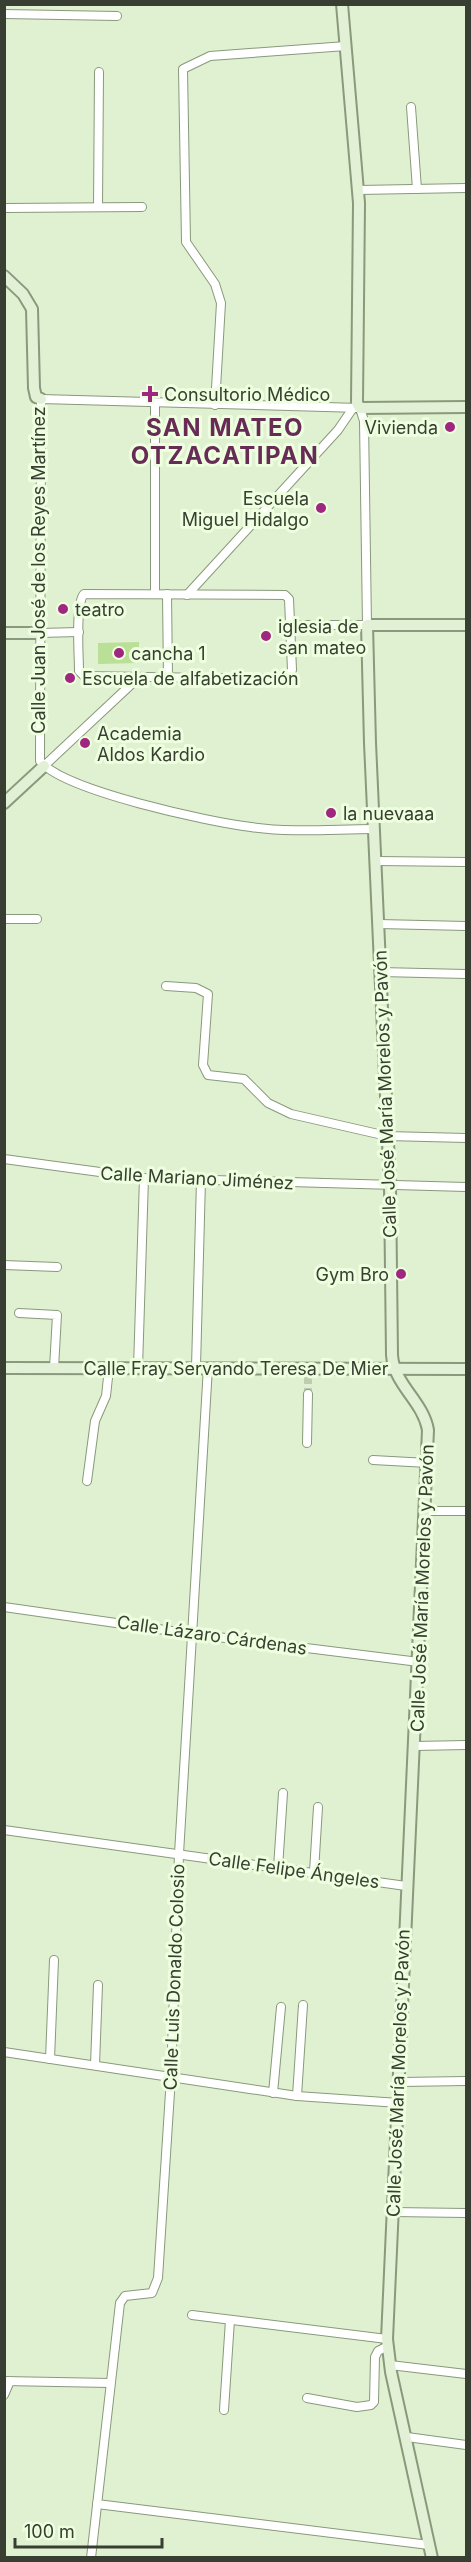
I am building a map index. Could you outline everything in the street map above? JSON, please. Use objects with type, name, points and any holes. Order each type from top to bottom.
[{"type":"main road","points":[[342,4],[359,190],[356,408],[466,406]]},
{"type":"main road","name":"Calle Juan José de los Reyes Martínez","points":[[4,276],[16,287],[32,309],[33,388],[36,397],[41,399]]},
{"type":"main road","points":[[367,625],[466,625]]},
{"type":"main road","name":"Calle José María Morelos y Pavón","points":[[367,625],[390,1186],[393,1367],[424,1414],[428,1430],[416,1746],[406,1886],[401,2082],[392,2212],[388,2342],[390,2365],[432,2558]]},
{"type":"main road","points":[[4,633],[39,633]]},
{"type":"main road","points":[[4,803],[44,766]]},
{"type":"main road","name":"Calle Fray Servando Teresa De Mier","points":[[4,1368],[208,1367],[308,1372],[393,1367],[466,1369]]},
{"type":"street","points":[[4,14],[117,16]]},
{"type":"street","points":[[215,405],[221,303],[215,284],[186,242],[182,74],[187,66],[210,56],[346,46]]},
{"type":"street","points":[[98,207],[99,72]]},
{"type":"street","points":[[411,107],[417,189]]},
{"type":"street","points":[[359,190],[466,188]]},
{"type":"street","points":[[4,208],[142,207]]},
{"type":"street","points":[[4,288],[16,287]]},
{"type":"street","points":[[41,399],[356,408]]},
{"type":"street","name":"Calle Juan José de los Reyes Martínez","points":[[41,399],[38,755],[44,766]]},
{"type":"street","points":[[155,404],[155,594]]},
{"type":"street","points":[[187,595],[356,408]]},
{"type":"street","name":"Calle José María Morelos y Pavón","points":[[356,408],[364,421],[367,625]]},
{"type":"street","points":[[84,594],[167,594],[285,595],[289,599],[291,625],[293,666],[291,673],[284,678],[138,678],[81,675],[80,601],[84,594]]},
{"type":"street","points":[[167,594],[168,678]]},
{"type":"street","points":[[291,625],[367,625]]},
{"type":"street","points":[[39,633],[79,632]]},
{"type":"street","points":[[138,678],[44,766],[72,781],[99,790],[235,825],[266,829],[374,829]]},
{"type":"street","points":[[376,861],[466,862]]},
{"type":"street","points":[[4,919],[37,920]]},
{"type":"street","points":[[379,924],[466,926]]},
{"type":"street","points":[[380,972],[466,974]]},
{"type":"street","points":[[166,986],[196,988],[207,994],[204,1065],[208,1075],[244,1078],[268,1103],[291,1114],[387,1136],[466,1138]]},
{"type":"street","name":"Calle Mariano Jiménez","points":[[4,1160],[144,1178],[466,1187]]},
{"type":"street","points":[[138,1368],[144,1178]]},
{"type":"street","points":[[196,1367],[201,1180]]},
{"type":"street","points":[[4,1265],[57,1267]]},
{"type":"street","points":[[19,1313],[57,1315],[54,1368]]},
{"type":"street","name":"Calle Luis Donaldo Colosio","points":[[91,2558],[121,2299],[130,2295],[152,2293],[158,2278],[171,2077],[179,1854],[208,1367]]},
{"type":"street","points":[[87,1480],[95,1421],[106,1396],[109,1368]]},
{"type":"street","points":[[307,1443],[308,1394]]},
{"type":"street","points":[[373,1460],[428,1463]]},
{"type":"street","points":[[426,1511],[466,1511]]},
{"type":"street","name":"Calle Lázaro Cárdenas","points":[[4,1607],[193,1634],[419,1662]]},
{"type":"street","points":[[416,1746],[466,1745]]},
{"type":"street","points":[[278,1868],[283,1793]]},
{"type":"street","points":[[314,1872],[318,1807]]},
{"type":"street","name":"Calle Felipe Ángeles","points":[[4,1830],[406,1886]]},
{"type":"street","points":[[50,2059],[54,1960]]},
{"type":"street","points":[[95,2065],[98,1984]]},
{"type":"street","points":[[297,2096],[303,2005]]},
{"type":"street","points":[[273,2093],[281,2007]]},
{"type":"street","points":[[4,2052],[273,2093],[399,2103]]},
{"type":"street","points":[[401,2082],[466,2081]]},
{"type":"street","points":[[392,2212],[466,2213]]},
{"type":"street","points":[[192,2314],[388,2342]]},
{"type":"street","points":[[224,2410],[230,2320]]},
{"type":"street","points":[[307,2398],[357,2407],[371,2405],[374,2402],[375,2357],[388,2342]]},
{"type":"street","points":[[390,2365],[466,2374]]},
{"type":"street","points":[[4,2395],[7,2381],[110,2384]]},
{"type":"street","points":[[407,2437],[466,2445]]},
{"type":"street","points":[[97,2504],[429,2545]]},
{"type":"green space","name":"cancha 1","points":[[139,642],[139,663],[98,664],[98,643]]},
{"type":"tunnel","points":[[308,1376],[308,1394]]},
{"type":"place","name":"Consultorio Médico","points":[[150,394]]},
{"type":"place","name":"Vivienda","points":[[450,427]]},
{"type":"place","name":"Escuela Miguel Hidalgo","points":[[321,508]]},
{"type":"place","name":"teatro","points":[[63,609]]},
{"type":"place","name":"iglesia de san mateo","points":[[266,636]]},
{"type":"place","name":"cancha 1","points":[[119,653]]},
{"type":"place","name":"Escuela de alfabetización","points":[[70,678]]},
{"type":"place","name":"Academia Aldos Kardio","points":[[85,743]]},
{"type":"place","name":"la nuevaaa","points":[[331,813]]},
{"type":"place","name":"Gym Bro","points":[[401,1274]]},
{"type":"district","name":"SAN MATEO OTZACATIPAN","points":[[225,441]]}]
